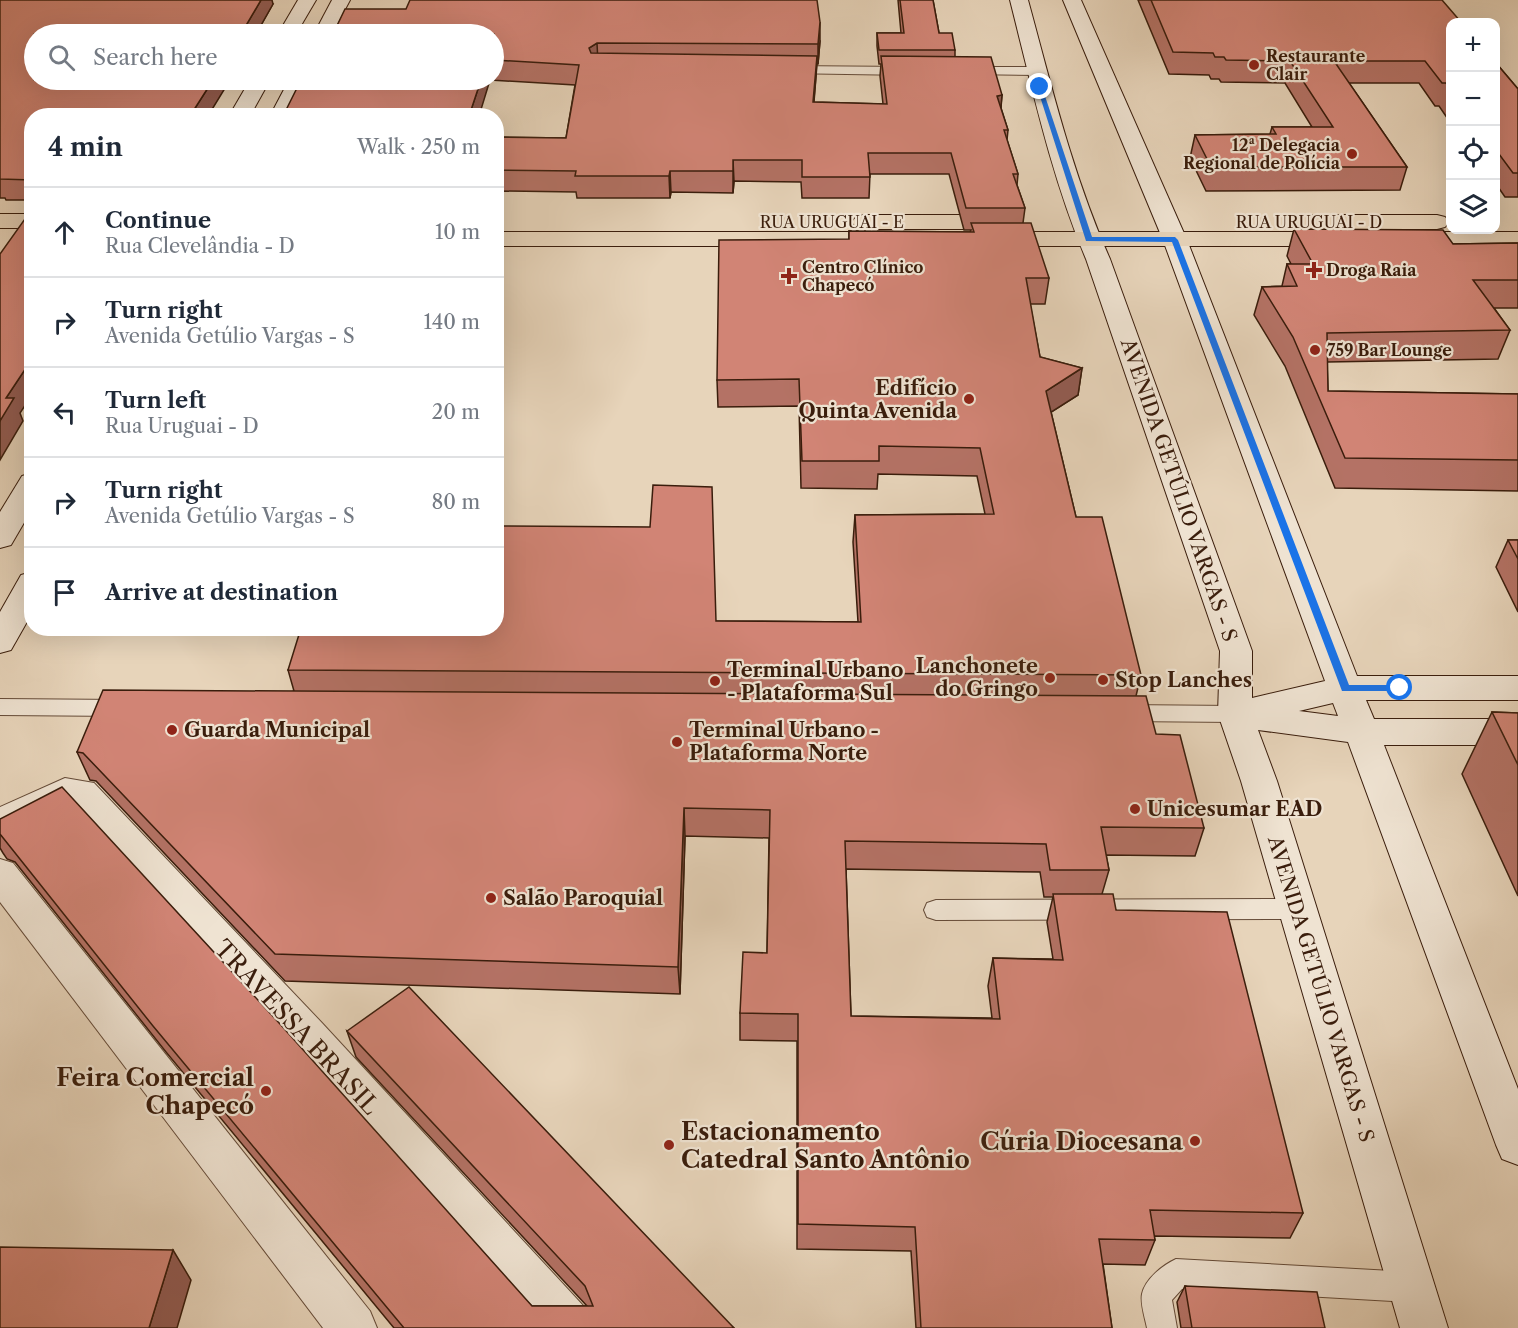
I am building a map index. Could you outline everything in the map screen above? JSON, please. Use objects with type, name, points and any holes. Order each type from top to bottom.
[{"type":"main road","points":[[0,221],[24,221]]},
{"type":"main road","name":"RUA URUGUAI - E","points":[[504,222],[1085,231]]},
{"type":"main road","name":"RUA URUGUAI - D","points":[[1172,231],[1446,222]]},
{"type":"main road","points":[[1500,222],[1518,222]]},
{"type":"main road","name":"RUA URUGUAI - D","points":[[1085,231],[1518,239]]},
{"type":"main road","name":"RUA URUGUAI - E","points":[[504,239],[1085,231]]},
{"type":"main road","points":[[0,239],[24,239]]},
{"type":"street","points":[[293,24],[307,0]]},
{"type":"street","points":[[328,24],[341,0]]},
{"type":"street","name":"AVENIDA GETÚLIO VARGAS - S","points":[[1019,0],[1036,71],[1085,231],[1098,259],[1236,651],[1235,714],[1259,781],[1424,1328]]},
{"type":"street","points":[[1072,0],[1172,231],[1518,1145]]},
{"type":"street","points":[[244,108],[254,90]]},
{"type":"street","points":[[284,108],[294,90]]},
{"type":"street","points":[[0,538],[24,496]]},
{"type":"street","points":[[0,642],[24,597]]},
{"type":"street","points":[[1235,714],[1345,688],[1518,688]]},
{"type":"street","points":[[1235,714],[1363,732],[1518,732]]},
{"type":"street","name":"TRAVESSA BRASIL","points":[[0,824],[65,792],[81,793],[307,1036],[571,1328]]},
{"type":"street","points":[[0,874],[353,1328]]},
{"type":"lane","points":[[776,70],[918,71]]},
{"type":"lane","points":[[953,71],[1036,71]]},
{"type":"lane","points":[[0,707],[143,708]]},
{"type":"lane","points":[[1102,713],[1235,714]]},
{"type":"lane","points":[[936,910],[1297,909]]},
{"type":"lane","points":[[1162,1328],[1156,1295],[1176,1274],[1410,1287]]},
{"type":"building","points":[[0,0],[261,0],[247,24],[24,24],[24,90],[207,90],[195,108],[24,108],[24,180],[0,179]]},
{"type":"building","points":[[410,0],[817,0],[820,22],[818,44],[597,43],[589,48],[591,53],[817,56],[813,102],[887,104],[881,56],[991,57],[1002,95],[997,96],[1008,130],[1004,130],[1018,174],[1013,174],[1025,208],[966,208],[951,153],[868,153],[870,177],[802,177],[802,160],[733,160],[733,171],[670,171],[669,176],[575,176],[576,171],[504,170],[504,137],[566,138],[579,65],[504,61],[504,24],[338,24],[345,9],[406,9]]},
{"type":"building","points":[[900,0],[933,0],[939,33],[952,33],[955,50],[879,50],[877,33],[904,33]]},
{"type":"building","points":[[1151,0],[1442,0],[1458,18],[1446,18],[1446,83],[1442,83],[1425,61],[1334,61],[1407,167],[1211,167],[1195,135],[1276,134],[1272,127],[1333,127],[1290,61],[1226,60],[1224,57],[1215,57],[1213,53],[1173,52]]},
{"type":"building","points":[[1500,68],[1518,89],[1518,173],[1513,173],[1500,155]]},
{"type":"building","points":[[296,90],[478,90],[472,108],[287,108]]},
{"type":"building","points":[[24,220],[24,371],[6,398],[14,398],[0,421],[0,254]]},
{"type":"building","points":[[971,223],[1031,223],[1049,278],[1026,278],[1040,357],[1082,368],[1046,391],[1076,517],[1102,517],[1141,675],[288,670],[299,636],[504,636],[504,526],[650,527],[653,485],[712,487],[716,621],[861,622],[855,515],[994,514],[980,448],[879,446],[879,461],[802,461],[799,379],[717,380],[719,240],[849,239],[849,231],[974,232]]},
{"type":"building","points":[[1294,229],[1443,230],[1453,244],[1518,243],[1518,280],[1473,280],[1510,330],[1327,333],[1328,391],[1518,394],[1518,460],[1345,458],[1293,337],[1262,287],[1297,286],[1287,264],[1313,264]]},
{"type":"building","points":[[1508,540],[1518,540],[1518,559]]},
{"type":"building","points":[[103,690],[1146,696],[1156,734],[1180,735],[1204,828],[1101,827],[1109,870],[1050,870],[1046,844],[845,841],[851,1016],[1000,1019],[993,958],[1063,960],[1053,894],[1113,894],[1116,910],[1227,912],[1303,1213],[1150,1210],[1155,1240],[1099,1239],[1112,1328],[921,1328],[915,1227],[798,1224],[798,1014],[740,1013],[743,952],[767,953],[770,810],[684,808],[678,967],[275,954],[83,753],[77,752]]},
{"type":"building","points":[[1492,712],[1518,713],[1518,765]]},
{"type":"building","name":"Feira Comercial Chapecó","points":[[62,787],[280,1024],[532,1306],[593,1306],[585,1286],[347,1031],[409,987],[734,1328],[404,1328],[153,1026],[0,834],[0,819]]},
{"type":"building","points":[[0,1247],[173,1250],[149,1328],[0,1328]]},
{"type":"building","points":[[1185,1286],[1317,1292],[1325,1328],[1192,1328]]},
{"type":"place","name":"Restaurante Clair","points":[[1254,65]]},
{"type":"place","name":"12ª Delegacia Regional de Polícia","points":[[1352,154]]},
{"type":"place","name":"Droga Raia","points":[[1314,270]]},
{"type":"place","name":"Centro Clínico Chapecó","points":[[789,276]]},
{"type":"place","name":"759 Bar Lounge","points":[[1315,350]]},
{"type":"place","name":"Edifício Quinta Avenida","points":[[969,399]]},
{"type":"place","name":"Lanchonete do Gringo","points":[[1050,678]]},
{"type":"place","name":"Stop Lanches","points":[[1103,680]]},
{"type":"place","name":"Terminal Urbano - Plataforma Sul","points":[[715,681]]},
{"type":"place","name":"Guarda Municipal","points":[[172,730]]},
{"type":"place","name":"Terminal Urbano - Plataforma Norte","points":[[677,742]]},
{"type":"place","name":"Unicesumar EAD","points":[[1135,809]]},
{"type":"place","name":"Salão Paroquial","points":[[491,898]]},
{"type":"place","name":"Feira Comercial Chapecó","points":[[266,1091]]},
{"type":"place","name":"Cúria Diocesana","points":[[1195,1141]]},
{"type":"place","name":"Estacionamento Catedral Santo Antônio","points":[[669,1145]]},
{"type":"route","points":[[1040,87],[1076,206],[1089,239],[1175,240],[1345,688],[1400,688]]}]
